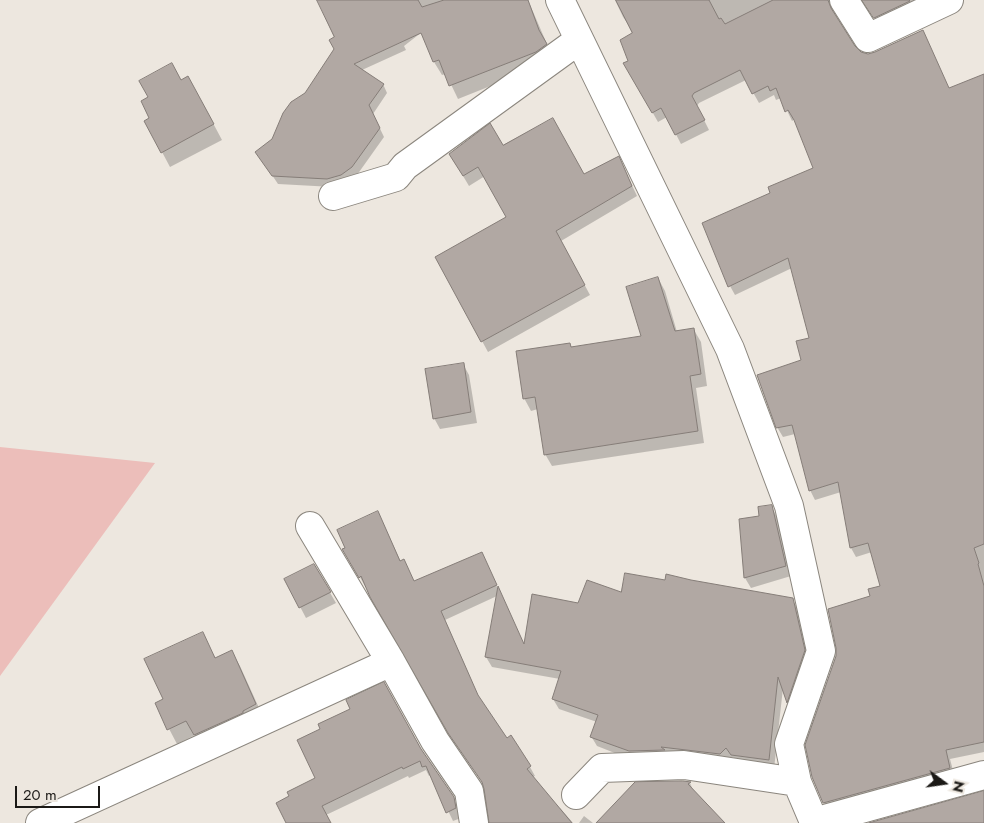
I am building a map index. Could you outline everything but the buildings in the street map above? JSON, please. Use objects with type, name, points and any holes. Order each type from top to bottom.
[{"type":"street","points":[[560,0],[730,349],[789,506],[822,651],[790,744],[797,782],[814,822],[984,775]]},
{"type":"street","points":[[844,0],[868,38],[949,0]]},
{"type":"street","points":[[333,196],[396,177],[405,166],[579,40]]},
{"type":"street","points":[[310,526],[391,662],[435,741],[468,791],[474,823]]},
{"type":"street","points":[[40,823],[391,662]]},
{"type":"street","points":[[576,795],[602,768],[684,765],[797,782]]},
{"type":"shaded area","points":[[0,447],[155,463],[0,676]]}]
